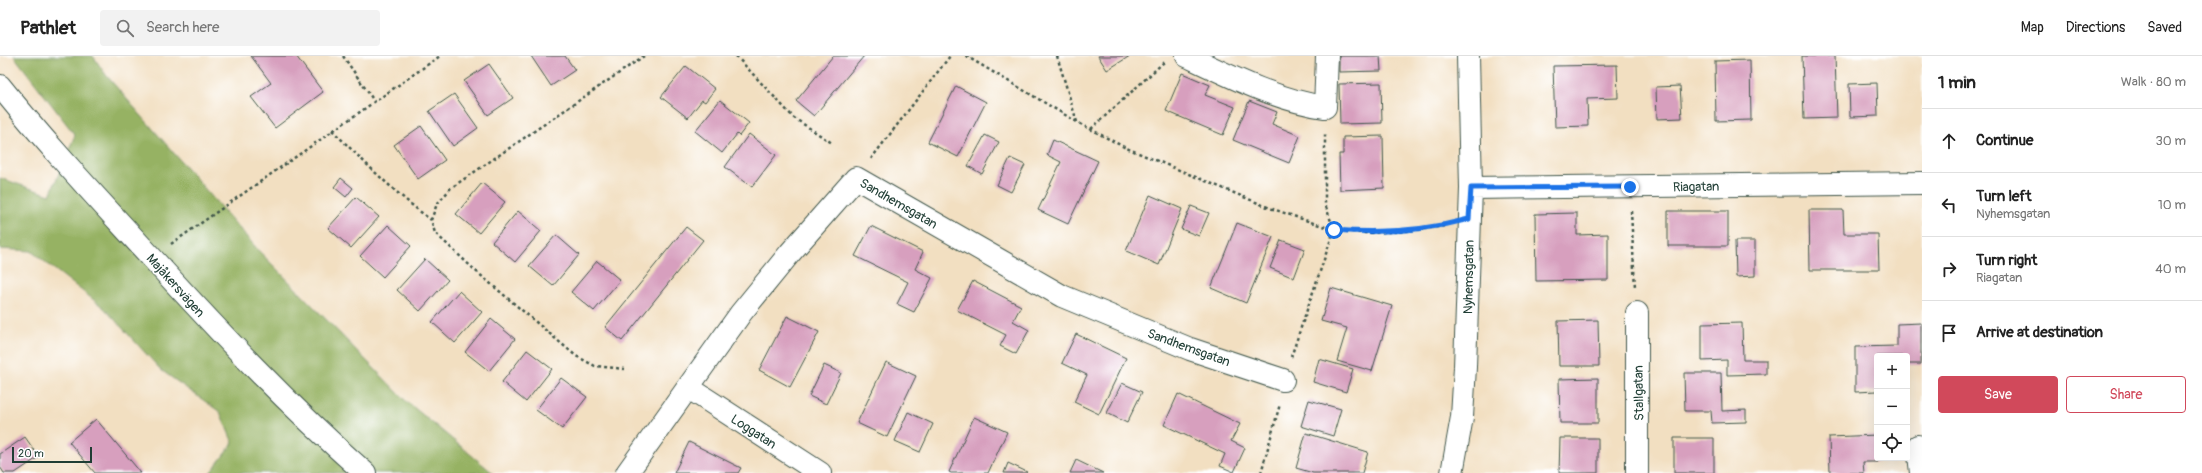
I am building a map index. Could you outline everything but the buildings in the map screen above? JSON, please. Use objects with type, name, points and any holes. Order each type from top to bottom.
[{"type":"street","points":[[1178,58],[1305,104],[1325,106],[1327,56]]},
{"type":"street","name":"Nyhemsgatan","points":[[1452,473],[1462,417],[1471,188],[1468,56]]},
{"type":"street","name":"Majåkersvägen","points":[[0,86],[46,143],[225,339],[320,433],[365,473]]},
{"type":"street","name":"Sandhemsgatan","points":[[627,473],[741,313],[790,253],[856,178],[1062,296],[1190,349],[1282,380]]},
{"type":"street","name":"Riagatan","points":[[1471,188],[1922,183]]},
{"type":"street","name":"Stallgatan","points":[[1637,313],[1637,473]]},
{"type":"street","name":"Loggatan","points":[[689,388],[820,473]]},
{"type":"street","points":[[1918,446],[1921,473]]},
{"type":"path","points":[[343,56],[374,101]]},
{"type":"path","points":[[152,258],[332,130],[440,56]]},
{"type":"path","points":[[431,220],[437,204],[451,188],[644,56]]},
{"type":"path","points":[[736,56],[794,118],[832,143]]},
{"type":"path","points":[[856,178],[950,56]]},
{"type":"path","points":[[966,56],[1077,122],[1124,147],[1230,191],[1334,230],[1367,233],[1404,231],[1435,228],[1469,219]]},
{"type":"path","points":[[1057,56],[1077,122]]},
{"type":"path","points":[[1091,129],[1159,66],[1178,58]]},
{"type":"path","points":[[1261,473],[1282,399],[1282,380],[1334,230],[1325,204],[1325,106]]},
{"type":"path","points":[[332,130],[379,177],[431,220],[435,233],[478,273],[576,356],[595,366],[625,369]]},
{"type":"path","points":[[1630,187],[1637,313]]},
{"type":"green space","points":[[14,56],[93,56],[106,75],[259,251],[406,401],[493,473],[210,473],[233,443],[220,412],[161,370],[104,308],[31,251],[0,249],[0,178],[50,195],[75,135]]},
{"type":"route","points":[[1334,230],[1367,233],[1404,231],[1435,228],[1469,219],[1471,188],[1630,187]]}]
